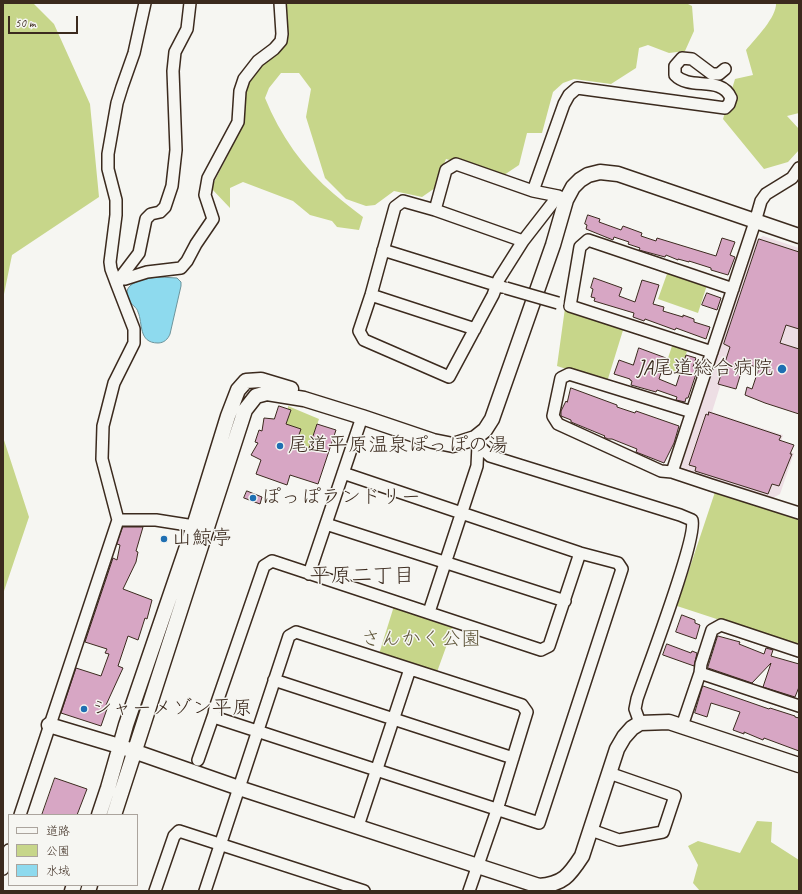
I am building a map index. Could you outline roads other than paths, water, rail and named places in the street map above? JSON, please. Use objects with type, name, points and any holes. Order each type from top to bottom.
[{"type":"street","points":[[20,814],[118,520],[102,459],[103,426],[114,382],[134,343],[134,329],[119,281],[111,269],[110,262],[116,215],[116,200],[108,169],[108,154],[118,103],[134,53],[145,3]]},
{"type":"street","points":[[119,281],[139,253],[146,219],[151,214],[160,212],[165,207],[172,186],[176,150],[175,52],[187,29],[190,3]]},
{"type":"street","points":[[119,281],[148,272],[181,268],[187,261],[213,218],[204,195],[208,178],[238,122],[240,91],[244,79],[258,61],[274,49],[281,41],[280,3]]},
{"type":"street","points":[[533,191],[564,104],[569,95],[578,88],[725,108],[729,104],[731,98],[722,87],[680,80],[675,75],[675,66],[682,58],[692,59],[712,74],[719,74],[725,69]]},
{"type":"street","points":[[435,210],[446,170],[456,164],[533,191],[562,198]]},
{"type":"street","points":[[672,472],[761,201],[766,194],[792,178],[799,168]]},
{"type":"street","points":[[523,241],[435,210],[403,201],[395,207],[371,295],[359,331],[364,340],[449,377],[475,329],[501,287],[523,241],[580,180],[588,175],[600,172],[618,174],[799,236]]},
{"type":"street","points":[[429,612],[477,466],[477,442],[492,419],[553,245],[562,198]]},
{"type":"street","points":[[570,306],[580,247],[588,240],[733,289]]},
{"type":"street","points":[[383,250],[501,287],[570,306],[712,352]]},
{"type":"street","points":[[371,295],[475,329]]},
{"type":"street","points":[[692,412],[569,374],[561,378],[553,416],[558,424],[661,471],[672,472],[799,513]]},
{"type":"street","points":[[99,814],[119,746],[194,526],[220,470],[245,410],[256,396],[267,392],[304,400],[362,416],[433,441],[453,445],[477,442]]},
{"type":"street","points":[[308,574],[362,416]]},
{"type":"street","points":[[477,442],[490,456],[692,520],[693,525],[687,554],[637,699],[635,709],[640,723]]},
{"type":"street","points":[[114,814],[135,752],[220,470]]},
{"type":"street","points":[[214,714],[217,718],[539,823],[622,569],[618,564],[580,553],[343,473]]},
{"type":"street","points":[[118,520],[156,520],[194,526]]},
{"type":"street","points":[[326,524],[564,601]]},
{"type":"street","points":[[198,760],[264,566],[272,562],[429,612],[541,650],[549,646],[580,553]]},
{"type":"street","points":[[682,726],[700,673],[701,664],[712,630],[721,625],[799,651]]},
{"type":"street","points":[[205,891],[289,636],[296,632],[522,705],[528,712],[497,810],[469,891]]},
{"type":"street","points":[[358,826],[410,669]]},
{"type":"street","points":[[700,673],[799,706]]},
{"type":"street","points":[[274,680],[513,758]]},
{"type":"street","points":[[50,725],[119,746],[239,788],[539,886],[551,885],[564,880],[582,856],[617,749],[624,737],[632,728],[640,723],[669,722],[799,765]]},
{"type":"street","points":[[591,830],[619,840],[663,832],[675,796],[609,773]]},
{"type":"street","points":[[154,891],[174,836],[179,832],[364,891]]},
{"type":"street","points":[[3,869],[8,853]]},
{"type":"water","points":[[148,278],[177,278],[181,282],[181,286],[170,334],[166,340],[158,343],[147,340],[144,336],[137,310],[130,302],[127,294],[131,285],[136,282]]},
{"type":"place","name":"JA尾道総合病院","points":[[782,369]]},
{"type":"place","name":"尾道平原温泉ぽっぽの湯","points":[[280,446]]},
{"type":"place","name":"ぽっぽランドリー","points":[[253,498]]},
{"type":"place","name":"山鯨亭","points":[[164,539]]},
{"type":"place","name":"シャーメゾン平原","points":[[84,709]]},
{"type":"district","name":"平原二丁目","points":[[362,576]]},
{"type":"park label","name":"さんかく公園","points":[[421,640]]}]
